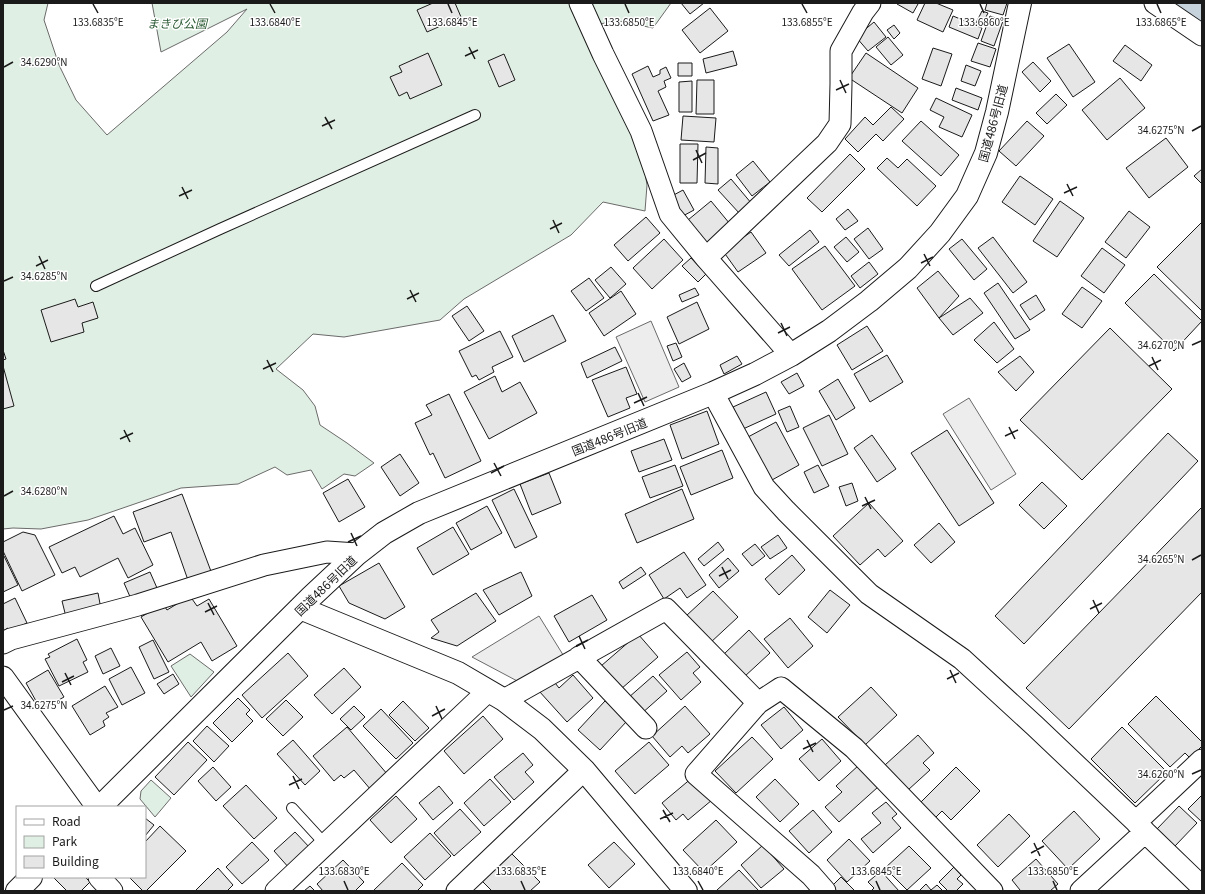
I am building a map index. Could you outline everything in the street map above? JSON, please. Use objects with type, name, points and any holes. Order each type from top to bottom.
[{"type":"street","points":[[580,3],[641,131],[670,214],[706,258],[791,355]]},
{"type":"street","points":[[706,258],[827,143],[840,124],[841,51],[863,12],[870,3]]},
{"type":"street","name":"国道486号旧道","points":[[100,806],[300,608],[357,554],[384,532],[419,513],[713,393],[755,374],[791,355],[829,331],[869,301],[908,268],[940,233],[967,196],[986,153],[997,112],[1020,3]]},
{"type":"street","points":[[1156,3],[1202,35]]},
{"type":"street","points":[[713,393],[764,487],[786,511],[869,594],[962,659],[1035,726],[1202,887]]},
{"type":"street","points":[[3,643],[11,639],[138,605],[264,565],[327,552],[357,554]]},
{"type":"street","points":[[300,608],[458,673],[496,696],[542,729],[584,770],[686,891]]},
{"type":"street","points":[[276,891],[326,844],[496,696],[579,657],[666,609],[758,702]]},
{"type":"street","points":[[579,657],[646,728]]},
{"type":"street","points":[[3,678],[98,806]]},
{"type":"street","points":[[825,891],[811,875],[696,774],[758,702],[781,688],[854,748],[992,891]]},
{"type":"street","points":[[1081,891],[1202,760]]},
{"type":"street","points":[[457,891],[584,770]]},
{"type":"street","points":[[17,891],[30,878]]},
{"type":"street","points":[[100,878],[112,891]]},
{"type":"lane","points":[[96,286],[475,115]]},
{"type":"lane","points":[[292,808],[326,844]]},
{"type":"green space","name":"まきび公園","points":[[3,3],[48,3],[44,20],[59,65],[76,100],[107,135],[227,32],[247,9],[161,52],[152,3],[671,3],[653,28],[614,20],[582,30],[643,160],[647,185],[645,211],[603,202],[571,235],[464,299],[440,320],[344,337],[313,334],[276,369],[303,390],[315,406],[320,425],[374,463],[355,476],[344,474],[322,489],[311,470],[287,475],[275,467],[238,484],[181,488],[88,520],[41,529],[3,529]]},
{"type":"green space","points":[[190,654],[214,672],[191,697],[171,666]]},
{"type":"green space","points":[[151,780],[171,798],[155,817],[140,799],[141,791]]},
{"type":"shaded area","points":[[651,321],[679,387],[645,402],[616,337]]},
{"type":"shaded area","points":[[969,398],[1016,474],[991,490],[943,414]]},
{"type":"shaded area","points":[[539,616],[565,658],[521,683],[472,657]]},
{"type":"building","points":[[433,3],[455,3],[461,17],[427,32],[417,10]]},
{"type":"building","points":[[681,3],[704,3],[690,14]]},
{"type":"building","points":[[925,3],[936,3],[953,10],[943,32],[917,20]]},
{"type":"building","points":[[987,3],[1007,3],[1003,15],[985,10]]},
{"type":"building","points":[[897,4],[918,4],[913,13]]},
{"type":"building","points":[[710,8],[728,31],[700,53],[682,30]]},
{"type":"building","points":[[982,11],[988,13],[982,25],[976,23]]},
{"type":"building","points":[[953,16],[982,28],[978,39],[949,27]]},
{"type":"building","points":[[990,16],[1003,21],[994,46],[981,41]]},
{"type":"building","points":[[874,22],[886,37],[868,51],[856,37]]},
{"type":"building","points":[[894,25],[900,33],[894,39],[887,30]]},
{"type":"building","points":[[888,37],[903,55],[891,65],[876,47]]},
{"type":"building","points":[[978,43],[996,49],[990,67],[971,61]]},
{"type":"building","points":[[1069,44],[1095,82],[1073,97],[1047,58]]},
{"type":"building","points":[[1125,45],[1152,65],[1141,81],[1113,61]]},
{"type":"building","points":[[933,48],[952,54],[941,86],[922,79]]},
{"type":"building","points":[[733,51],[737,65],[706,73],[703,59]]},
{"type":"building","points":[[428,53],[442,85],[410,99],[407,92],[399,96],[390,77],[402,72],[399,66]]},
{"type":"building","points":[[866,53],[918,88],[902,113],[849,78]]},
{"type":"building","points":[[504,54],[515,80],[499,87],[488,61]]},
{"type":"building","points":[[1033,62],[1051,81],[1040,92],[1022,72]]},
{"type":"building","points":[[678,63],[692,63],[692,76],[678,76]]},
{"type":"building","points":[[966,65],[981,71],[975,86],[961,81]]},
{"type":"building","points":[[648,66],[653,77],[660,74],[660,70],[666,67],[671,78],[664,81],[666,87],[658,91],[669,115],[653,121],[632,74]]},
{"type":"building","points":[[1120,78],[1145,108],[1107,140],[1082,110]]},
{"type":"building","points":[[697,80],[714,80],[714,114],[696,114]]},
{"type":"building","points":[[692,81],[692,112],[679,112],[679,82]]},
{"type":"building","points":[[956,88],[982,98],[978,110],[952,100]]},
{"type":"building","points":[[1056,94],[1067,105],[1047,124],[1036,113]]},
{"type":"building","points":[[936,98],[972,115],[962,137],[939,127],[944,117],[930,110]]},
{"type":"building","points":[[891,107],[904,119],[883,141],[876,134],[858,152],[845,139],[865,117],[873,125]]},
{"type":"building","points":[[683,116],[716,118],[714,142],[681,140]]},
{"type":"building","points":[[921,121],[959,155],[941,176],[902,141]]},
{"type":"building","points":[[1027,121],[1044,136],[1016,166],[999,151]]},
{"type":"building","points":[[1166,138],[1188,167],[1149,198],[1126,168]]},
{"type":"building","points":[[680,144],[698,144],[697,183],[680,183]]},
{"type":"building","points":[[706,147],[718,148],[718,184],[705,183]]},
{"type":"building","points":[[850,154],[865,169],[822,212],[807,198]]},
{"type":"building","points":[[887,158],[898,168],[907,159],[936,186],[917,206],[877,168]]},
{"type":"building","points":[[753,161],[770,182],[752,196],[736,175]]},
{"type":"building","points":[[1202,169],[1202,184],[1194,176]]},
{"type":"building","points":[[1020,176],[1053,199],[1035,225],[1002,202]]},
{"type":"building","points":[[731,179],[752,204],[740,214],[718,190]]},
{"type":"building","points":[[683,190],[694,210],[681,217],[670,197]]},
{"type":"building","points":[[711,201],[730,224],[707,243],[688,220]]},
{"type":"building","points":[[1060,201],[1084,218],[1057,257],[1033,241]]},
{"type":"building","points":[[848,209],[858,221],[845,230],[836,219]]},
{"type":"building","points":[[1129,211],[1150,227],[1126,258],[1105,242]]},
{"type":"building","points":[[646,217],[660,233],[628,261],[614,245]]},
{"type":"building","points":[[1202,222],[1202,311],[1157,267]]},
{"type":"building","points":[[868,228],[883,249],[869,259],[854,239]]},
{"type":"building","points":[[810,230],[819,242],[789,266],[779,255]]},
{"type":"building","points":[[751,232],[766,253],[738,272],[723,251]]},
{"type":"building","points":[[846,237],[859,252],[847,262],[834,247]]},
{"type":"building","points":[[993,237],[1027,282],[1013,293],[978,248]]},
{"type":"building","points":[[664,239],[683,260],[652,289],[633,268]]},
{"type":"building","points":[[962,239],[987,269],[974,280],[949,249]]},
{"type":"building","points":[[825,246],[855,286],[822,310],[792,269]]},
{"type":"building","points":[[1102,248],[1125,265],[1104,293],[1081,276]]},
{"type":"building","points":[[691,258],[706,274],[698,282],[682,266]]},
{"type":"building","points":[[869,262],[878,274],[860,288],[851,276]]},
{"type":"building","points":[[611,267],[626,284],[610,298],[595,280]]},
{"type":"building","points":[[938,271],[959,296],[939,318],[917,288]]},
{"type":"building","points":[[1154,274],[1202,321],[1174,351],[1125,303]]},
{"type":"building","points":[[589,278],[604,298],[586,311],[571,291]]},
{"type":"building","points":[[998,283],[1030,330],[1015,339],[984,293]]},
{"type":"building","points":[[1082,287],[1102,301],[1082,328],[1062,314]]},
{"type":"building","points":[[695,288],[699,295],[682,302],[679,295]]},
{"type":"building","points":[[621,291],[636,314],[604,336],[589,313]]},
{"type":"building","points":[[1036,295],[1045,310],[1030,320],[1020,305]]},
{"type":"building","points":[[970,298],[983,313],[953,335],[939,318]]},
{"type":"building","points":[[75,299],[78,307],[93,302],[98,318],[82,323],[84,332],[51,342],[41,310]]},
{"type":"building","points":[[697,302],[709,329],[679,344],[667,317]]},
{"type":"building","points":[[467,306],[484,331],[469,341],[452,316]]},
{"type":"building","points":[[553,315],[566,341],[524,362],[512,336]]},
{"type":"building","points":[[994,322],[1014,349],[997,363],[974,340]]},
{"type":"building","points":[[867,326],[883,351],[852,370],[837,345]]},
{"type":"building","points":[[1110,328],[1172,389],[1082,480],[1020,420]]},
{"type":"building","points":[[500,331],[513,357],[492,367],[494,372],[479,380],[476,375],[472,377],[459,351]]},
{"type":"building","points":[[676,343],[682,357],[673,361],[667,346]]},
{"type":"building","points":[[615,347],[622,361],[587,378],[581,363]]},
{"type":"building","points":[[3,350],[6,359],[3,360]]},
{"type":"building","points":[[887,355],[903,382],[870,402],[854,374]]},
{"type":"building","points":[[737,356],[742,364],[724,374],[720,365]]},
{"type":"building","points":[[1020,356],[1034,372],[1016,391],[998,372]]},
{"type":"building","points":[[684,363],[691,377],[682,382],[674,369]]},
{"type":"building","points":[[3,366],[14,406],[3,409]]},
{"type":"building","points":[[626,367],[637,394],[626,398],[630,408],[608,417],[592,380]]},
{"type":"building","points":[[797,373],[804,386],[789,394],[781,382]]},
{"type":"building","points":[[495,376],[502,392],[520,382],[537,413],[489,439],[464,392]]},
{"type":"building","points":[[838,379],[855,408],[836,420],[819,391]]},
{"type":"building","points":[[766,392],[776,414],[743,429],[733,407]]},
{"type":"building","points":[[449,394],[481,461],[445,478],[433,453],[430,455],[415,423],[432,415],[426,405]]},
{"type":"building","points":[[790,406],[799,427],[787,432],[778,411]]},
{"type":"building","points":[[707,411],[719,444],[682,459],[670,425]]},
{"type":"building","points":[[829,415],[848,454],[822,466],[803,428]]},
{"type":"building","points":[[776,422],[799,465],[772,480],[748,437]]},
{"type":"building","points":[[947,430],[994,503],[959,526],[911,453]]},
{"type":"building","points":[[1168,433],[1198,461],[1024,644],[995,616]]},
{"type":"building","points":[[872,435],[896,469],[877,482],[854,448]]},
{"type":"building","points":[[664,439],[672,460],[639,472],[631,451]]},
{"type":"building","points":[[722,450],[733,478],[691,495],[680,467]]},
{"type":"building","points":[[400,454],[419,483],[400,496],[381,467]]},
{"type":"building","points":[[675,465],[683,486],[650,498],[642,477]]},
{"type":"building","points":[[818,465],[829,486],[814,493],[804,472]]},
{"type":"building","points":[[549,473],[561,503],[532,515],[520,484]]},
{"type":"building","points":[[348,479],[365,507],[339,522],[323,493]]},
{"type":"building","points":[[1042,482],[1067,506],[1044,529],[1019,505]]},
{"type":"building","points":[[852,483],[858,501],[846,506],[839,487]]},
{"type":"building","points":[[514,489],[537,537],[515,548],[492,500]]},
{"type":"building","points":[[682,489],[694,519],[637,543],[625,514]]},
{"type":"building","points":[[182,494],[212,574],[189,583],[171,532],[144,542],[133,512]]},
{"type":"building","points":[[869,503],[903,541],[885,557],[878,549],[860,565],[833,536]]},
{"type":"building","points":[[487,506],[502,533],[471,550],[456,523]]},
{"type":"building","points":[[1202,507],[1202,592],[1069,729],[1026,688]]},
{"type":"building","points":[[114,516],[123,534],[135,528],[153,565],[128,578],[118,558],[80,577],[75,567],[62,573],[49,547]]},
{"type":"building","points":[[939,523],[955,542],[931,563],[914,545]]},
{"type":"building","points":[[453,527],[469,554],[433,575],[417,548]]},
{"type":"building","points":[[23,532],[35,535],[55,575],[22,591],[3,551],[3,542]]},
{"type":"building","points":[[778,535],[787,548],[770,559],[761,547]]},
{"type":"building","points":[[718,542],[724,550],[704,566],[698,559]]},
{"type":"building","points":[[755,544],[765,556],[752,566],[742,554]]},
{"type":"building","points":[[684,552],[706,585],[687,598],[680,588],[664,599],[649,575]]},
{"type":"building","points":[[792,555],[805,570],[779,595],[765,579]]},
{"type":"building","points":[[4,556],[18,585],[3,592],[3,557]]},
{"type":"building","points":[[728,558],[739,571],[719,588],[709,575]]},
{"type":"building","points":[[379,563],[405,607],[385,619],[349,603],[339,586]]},
{"type":"building","points":[[641,567],[646,574],[623,589],[619,582]]},
{"type":"building","points":[[150,572],[157,588],[131,599],[124,583]]},
{"type":"building","points":[[521,572],[532,596],[499,615],[483,590]]},
{"type":"building","points":[[830,590],[850,605],[827,633],[808,617]]},
{"type":"building","points":[[713,591],[738,617],[710,643],[686,616]]},
{"type":"building","points":[[98,593],[101,609],[66,617],[62,601]]},
{"type":"building","points":[[476,593],[496,621],[457,646],[431,638],[439,632],[431,620]]},
{"type":"building","points":[[592,595],[607,620],[569,642],[554,616]]},
{"type":"building","points":[[190,596],[197,606],[209,599],[237,646],[212,661],[201,642],[168,662],[141,617],[163,604],[167,610]]},
{"type":"building","points":[[15,598],[27,623],[10,631],[8,628],[3,631],[3,604]]},
{"type":"building","points":[[790,618],[813,646],[788,668],[764,639]]},
{"type":"building","points":[[749,630],[770,653],[744,677],[723,655]]},
{"type":"building","points":[[638,634],[658,657],[621,689],[601,666]]},
{"type":"building","points":[[77,639],[87,660],[83,662],[88,672],[59,686],[45,659],[50,657],[48,654]]},
{"type":"building","points":[[153,640],[169,672],[154,679],[139,647]]},
{"type":"building","points":[[111,648],[120,666],[103,674],[95,656]]},
{"type":"building","points":[[687,652],[700,667],[693,673],[701,682],[681,700],[659,675]]},
{"type":"building","points":[[288,653],[308,676],[262,718],[242,695]]},
{"type":"building","points":[[131,667],[145,693],[122,705],[109,679]]},
{"type":"building","points":[[344,668],[361,687],[332,714],[314,695]]},
{"type":"building","points":[[48,670],[64,697],[41,710],[26,683]]},
{"type":"building","points":[[173,674],[179,684],[164,694],[157,684]]},
{"type":"building","points":[[573,675],[593,698],[567,722],[539,691],[552,679],[559,688]]},
{"type":"building","points":[[653,676],[667,691],[641,714],[628,698]]},
{"type":"building","points":[[105,686],[118,707],[106,713],[109,717],[103,721],[105,726],[90,735],[72,706]]},
{"type":"building","points":[[871,687],[897,715],[865,745],[838,717]]},
{"type":"building","points":[[1156,696],[1202,742],[1202,746],[1190,758],[1185,753],[1170,767],[1128,724]]},
{"type":"building","points":[[238,698],[250,710],[246,714],[253,721],[232,742],[213,723]]},
{"type":"building","points":[[286,700],[303,717],[283,736],[266,719]]},
{"type":"building","points":[[403,701],[429,728],[415,741],[389,715]]},
{"type":"building","points":[[605,701],[627,721],[600,750],[578,730]]},
{"type":"building","points":[[354,706],[365,717],[351,730],[340,719]]},
{"type":"building","points":[[685,706],[710,734],[688,753],[682,746],[670,757],[652,736]]},
{"type":"building","points":[[784,707],[803,730],[781,749],[761,725]]},
{"type":"building","points":[[381,709],[413,743],[396,759],[363,726]]},
{"type":"building","points":[[483,716],[503,739],[464,774],[444,751]]},
{"type":"building","points":[[207,726],[229,746],[214,762],[193,741]]},
{"type":"building","points":[[347,727],[388,775],[371,790],[354,770],[344,778],[341,775],[334,781],[313,756]]},
{"type":"building","points":[[1122,727],[1167,772],[1135,803],[1091,759]]},
{"type":"building","points":[[918,735],[934,753],[923,763],[930,770],[908,790],[885,765]]},
{"type":"building","points":[[752,737],[773,759],[736,793],[715,771]]},
{"type":"building","points":[[822,739],[841,761],[819,781],[799,759]]},
{"type":"building","points":[[293,740],[320,771],[305,785],[277,754]]},
{"type":"building","points":[[188,742],[207,760],[174,795],[155,777]]},
{"type":"building","points":[[649,742],[669,765],[635,794],[615,771]]},
{"type":"building","points":[[523,753],[533,765],[525,772],[534,782],[514,800],[494,777]]},
{"type":"building","points":[[859,765],[878,787],[839,822],[825,807],[842,792],[836,786]]},
{"type":"building","points":[[213,767],[231,787],[216,801],[198,781]]},
{"type":"building","points":[[956,767],[980,791],[951,820],[942,811],[933,820],[918,805]]},
{"type":"building","points":[[693,777],[712,800],[688,820],[683,814],[676,820],[662,803]]},
{"type":"building","points":[[490,779],[511,802],[484,826],[464,803]]},
{"type":"building","points":[[775,779],[799,804],[780,822],[756,797]]},
{"type":"building","points":[[246,785],[277,818],[254,839],[223,806]]},
{"type":"building","points":[[439,786],[453,803],[433,820],[419,803]]},
{"type":"building","points":[[1202,795],[1202,822],[1188,809]]},
{"type":"building","points":[[396,796],[417,819],[391,843],[370,820]]},
{"type":"building","points":[[886,802],[897,814],[892,818],[901,828],[873,853],[861,839],[881,823],[872,813]]},
{"type":"building","points":[[1179,806],[1197,823],[1175,846],[1157,829]]},
{"type":"building","points":[[460,809],[481,832],[454,856],[434,833]]},
{"type":"building","points":[[813,810],[832,832],[809,853],[789,831]]},
{"type":"building","points":[[1074,811],[1100,839],[1068,869],[1042,841]]},
{"type":"building","points":[[1009,814],[1030,836],[998,867],[977,845]]},
{"type":"building","points":[[146,819],[154,825],[146,835]]},
{"type":"building","points":[[716,820],[737,842],[704,872],[683,850]]},
{"type":"building","points":[[160,826],[186,851],[146,891],[143,891],[130,878],[146,878],[146,841]]},
{"type":"building","points":[[295,832],[311,849],[290,869],[274,851]]},
{"type":"building","points":[[430,833],[451,856],[425,880],[404,857]]},
{"type":"building","points":[[849,839],[870,861],[847,882],[827,860]]},
{"type":"building","points":[[252,842],[269,860],[242,884],[226,867]]},
{"type":"building","points":[[614,842],[635,864],[609,888],[588,865]]},
{"type":"building","points":[[763,845],[784,869],[761,888],[741,865]]},
{"type":"building","points":[[909,846],[931,868],[907,890],[885,868]]},
{"type":"building","points":[[511,853],[540,882],[530,891],[492,891],[482,881]]},
{"type":"building","points":[[1036,859],[1058,884],[1050,891],[1019,891],[1020,890],[1012,880]]},
{"type":"building","points":[[343,860],[364,882],[355,891],[323,891],[317,884]]},
{"type":"building","points":[[402,863],[423,885],[417,891],[374,890]]},
{"type":"building","points":[[954,867],[961,875],[957,879],[963,884],[956,891],[948,891],[939,882]]},
{"type":"building","points":[[218,868],[233,885],[227,891],[195,891]]},
{"type":"building","points":[[739,870],[759,891],[717,891],[717,890]]},
{"type":"building","points":[[881,871],[899,891],[871,891],[874,888],[868,882]]},
{"type":"building","points":[[841,877],[855,891],[835,891],[831,887]]},
{"type":"building","points":[[54,878],[86,878],[90,882],[81,891],[67,891]]},
{"type":"building","points":[[926,884],[931,890],[937,885],[943,891],[919,891]]},
{"type":"building","points":[[310,886],[315,891],[304,891]]},
{"type":"waterway","points":[[1192,3],[1202,10]]}]
